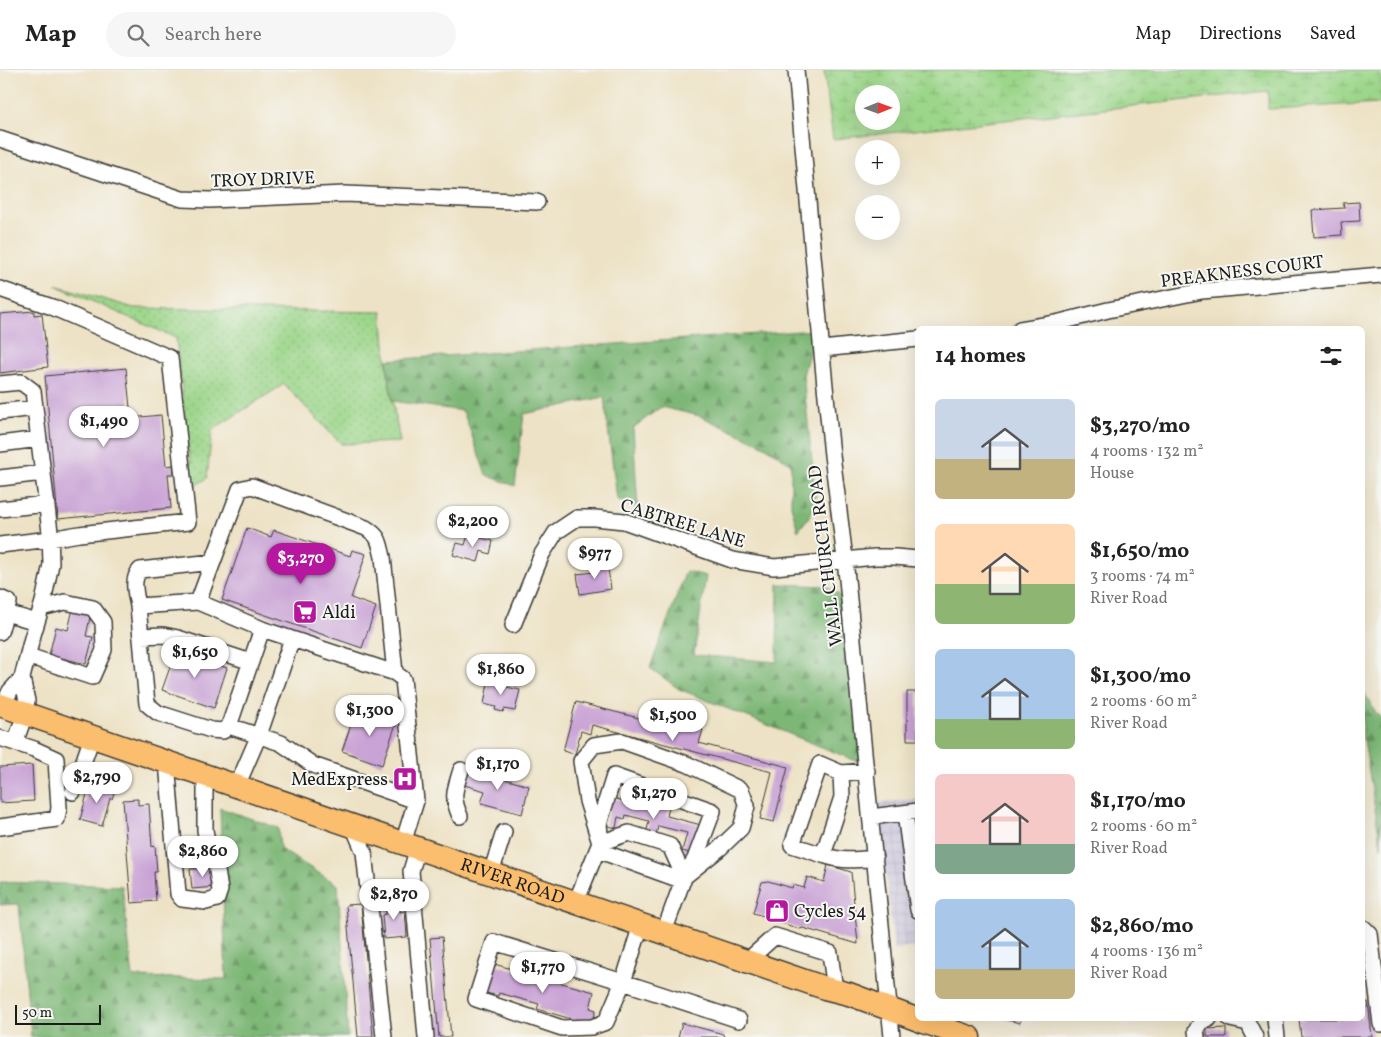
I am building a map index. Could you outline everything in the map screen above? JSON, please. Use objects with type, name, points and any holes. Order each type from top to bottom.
[{"type":"highway","name":"RIVER ROAD","points":[[13,709],[746,961],[849,994],[915,1019]]},
{"type":"highway","name":"RIVER ROAD","points":[[921,1021],[969,1037]]},
{"type":"street","name":"WALL CHURCH ROAD","points":[[796,70],[832,455],[867,771],[892,1037]]},
{"type":"street","name":"TROY DRIVE","points":[[0,139],[182,199],[210,200],[346,194],[537,202]]},
{"type":"street","name":"PREAKNESS COURT","points":[[1038,326],[1202,290],[1381,275]]},
{"type":"street","points":[[0,289],[52,307],[170,358],[188,522],[0,545]]},
{"type":"street","points":[[822,349],[915,339]]},
{"type":"street","points":[[0,384],[21,382],[33,391],[50,539],[51,564],[22,678],[28,701],[13,709],[15,743]]},
{"type":"street","points":[[0,412],[35,408]]},
{"type":"street","points":[[0,444],[39,439]]},
{"type":"street","points":[[0,478],[43,473]]},
{"type":"street","points":[[198,602],[240,488],[252,486],[366,528],[376,535],[383,557],[394,673]]},
{"type":"street","points":[[0,510],[46,504]]},
{"type":"street","name":"CABTREE LANE","points":[[513,625],[542,554],[556,532],[577,518],[624,521],[732,560],[774,567],[874,557],[915,559]]},
{"type":"street","points":[[213,562],[140,570],[137,574],[135,581],[147,704],[158,713],[211,730],[223,730],[229,726],[262,629]]},
{"type":"street","points":[[0,598],[10,602],[0,632]]},
{"type":"street","points":[[6,613],[39,615],[65,602],[93,608],[104,622],[104,650],[92,677],[28,656]]},
{"type":"street","points":[[138,606],[198,602],[262,629],[394,673],[403,679],[416,801],[410,846],[411,871],[426,1037]]},
{"type":"street","points":[[141,636],[163,635],[178,638],[252,662]]},
{"type":"street","points":[[237,786],[259,735],[292,640]]},
{"type":"street","points":[[229,726],[280,743],[313,765],[416,801]]},
{"type":"street","points":[[73,792],[92,737]]},
{"type":"street","points":[[0,738],[34,749],[56,759],[59,808],[57,819],[0,827]]},
{"type":"street","points":[[599,846],[587,801],[581,761],[594,746],[622,741],[687,764],[741,790],[747,806],[741,828],[684,879]]},
{"type":"street","points":[[167,762],[178,894],[182,899],[206,902],[217,899],[220,890],[214,852],[207,841],[205,830],[205,775]]},
{"type":"street","points":[[867,771],[841,773],[820,764],[792,845],[836,860],[849,861],[875,858]]},
{"type":"street","points":[[460,816],[455,805],[454,793],[461,770]]},
{"type":"street","points":[[823,855],[842,797],[841,773]]},
{"type":"street","points":[[576,902],[599,846],[599,824],[614,776],[713,811],[664,932]]},
{"type":"street","points":[[871,817],[911,812],[915,868]]},
{"type":"street","points":[[353,826],[364,852],[384,1037]]},
{"type":"street","points":[[491,873],[504,832]]},
{"type":"street","points":[[599,846],[629,833],[670,846],[684,879]]},
{"type":"street","points":[[599,846],[684,879]]},
{"type":"street","points":[[370,897],[412,892]]},
{"type":"street","points":[[641,925],[622,982],[606,1022],[592,1027],[562,1028],[476,999],[494,942],[622,982],[739,1020]]},
{"type":"street","points":[[1365,929],[1370,934],[1368,960],[1381,1024]]},
{"type":"street","points":[[746,961],[776,936],[830,954],[835,990]]},
{"type":"street","points":[[1197,1037],[1196,1032],[1201,1022],[1204,1021]]},
{"type":"street","points":[[1239,1021],[1248,1023],[1255,1037]]},
{"type":"street","points":[[1275,1021],[1277,1037]]},
{"type":"shaded area","points":[[915,799],[915,947],[894,950],[878,803]]},
{"type":"green space","points":[[824,70],[1381,70],[1381,103],[1268,109],[1268,91],[833,139]]},
{"type":"green space","points":[[55,285],[134,308],[382,312],[388,376],[400,442],[341,444],[284,384],[212,430],[207,478],[193,487],[176,338]]},
{"type":"green space","points":[[815,330],[803,375],[816,499],[811,514],[798,531],[791,505],[791,464],[765,446],[700,416],[661,407],[633,428],[638,510],[617,499],[604,397],[524,414],[515,486],[486,475],[463,411],[392,401],[387,360]]},
{"type":"green space","points":[[686,571],[706,576],[694,655],[777,662],[778,584],[826,586],[841,596],[861,763],[679,689],[650,668]]},
{"type":"green space","points":[[1365,694],[1381,718],[1381,847],[1365,746]]},
{"type":"green space","points":[[220,808],[278,828],[280,849],[338,885],[348,1037],[31,1037],[19,904],[0,905],[0,882],[122,886],[133,977],[226,979]]},
{"type":"building","points":[[1359,202],[1360,221],[1341,222],[1342,235],[1314,237],[1312,210],[1344,208],[1343,203]]},
{"type":"building","points":[[34,311],[34,315],[42,314],[48,367],[0,373],[0,314]]},
{"type":"building","points":[[126,368],[131,418],[161,415],[166,466],[173,465],[174,474],[168,474],[171,508],[58,519],[45,376]]},
{"type":"building","points":[[247,528],[271,537],[274,530],[350,556],[352,550],[366,554],[351,598],[376,607],[362,648],[222,600]]},
{"type":"building","points":[[468,535],[493,541],[490,554],[481,551],[478,562],[453,555],[457,543],[465,545]]},
{"type":"building","points":[[607,562],[611,589],[580,594],[577,574],[595,572],[594,564]]},
{"type":"building","points":[[73,609],[91,613],[86,636],[93,637],[86,664],[49,655],[56,627],[68,630]]},
{"type":"building","points":[[176,650],[227,668],[214,708],[162,690]]},
{"type":"building","points":[[489,678],[503,681],[502,686],[520,690],[515,711],[504,709],[503,712],[495,710],[496,707],[484,704]]},
{"type":"building","points":[[907,692],[915,692],[915,740],[907,740]]},
{"type":"building","points":[[576,702],[670,726],[670,723],[662,721],[665,708],[701,717],[698,728],[703,730],[699,743],[788,767],[774,822],[760,819],[772,772],[592,725],[590,734],[581,731],[575,754],[563,751]]},
{"type":"building","points":[[370,711],[397,721],[382,765],[342,751],[355,713],[368,717]]},
{"type":"building","points":[[32,765],[34,801],[0,803],[0,767]]},
{"type":"building","points":[[466,768],[529,786],[522,814],[481,803],[485,791],[461,784]]},
{"type":"building","points":[[90,783],[115,790],[112,799],[110,798],[102,826],[80,820]]},
{"type":"building","points":[[612,798],[649,807],[652,799],[670,803],[667,816],[701,825],[694,854],[682,851],[687,833],[658,826],[656,836],[646,834],[649,821],[626,815],[625,819],[618,817],[616,828],[605,825]]},
{"type":"building","points":[[138,799],[138,805],[149,804],[152,847],[155,846],[157,872],[154,872],[156,901],[131,903],[123,800]]},
{"type":"building","points":[[828,865],[851,872],[858,944],[772,920],[767,921],[767,917],[753,913],[762,882],[768,881],[792,888],[793,885],[804,888],[807,877],[824,882]]},
{"type":"building","points":[[214,868],[215,887],[192,889],[190,869]]},
{"type":"building","points":[[399,900],[400,912],[405,911],[407,937],[384,939],[382,915],[386,914],[385,901]]},
{"type":"building","points":[[361,904],[373,1037],[358,1037],[346,905]]},
{"type":"building","points":[[442,937],[451,1037],[439,1037],[430,938]]},
{"type":"building","points":[[494,964],[594,992],[590,1008],[596,1010],[592,1025],[537,1009],[539,1004],[499,993],[498,996],[486,993]]},
{"type":"building","points":[[1365,1002],[1368,1002],[1372,1037],[1301,1037],[1299,1021],[1365,1021]]},
{"type":"building","points":[[682,1023],[723,1034],[724,1037],[678,1037]]},
{"type":"building","points":[[1226,1028],[1226,1037],[1207,1037],[1207,1029]]},
{"type":"place","name":"Aldi","points":[[305,612]]},
{"type":"place","name":"MedExpress","points":[[405,779]]},
{"type":"place","name":"Cycles 54","points":[[777,911]]}]
